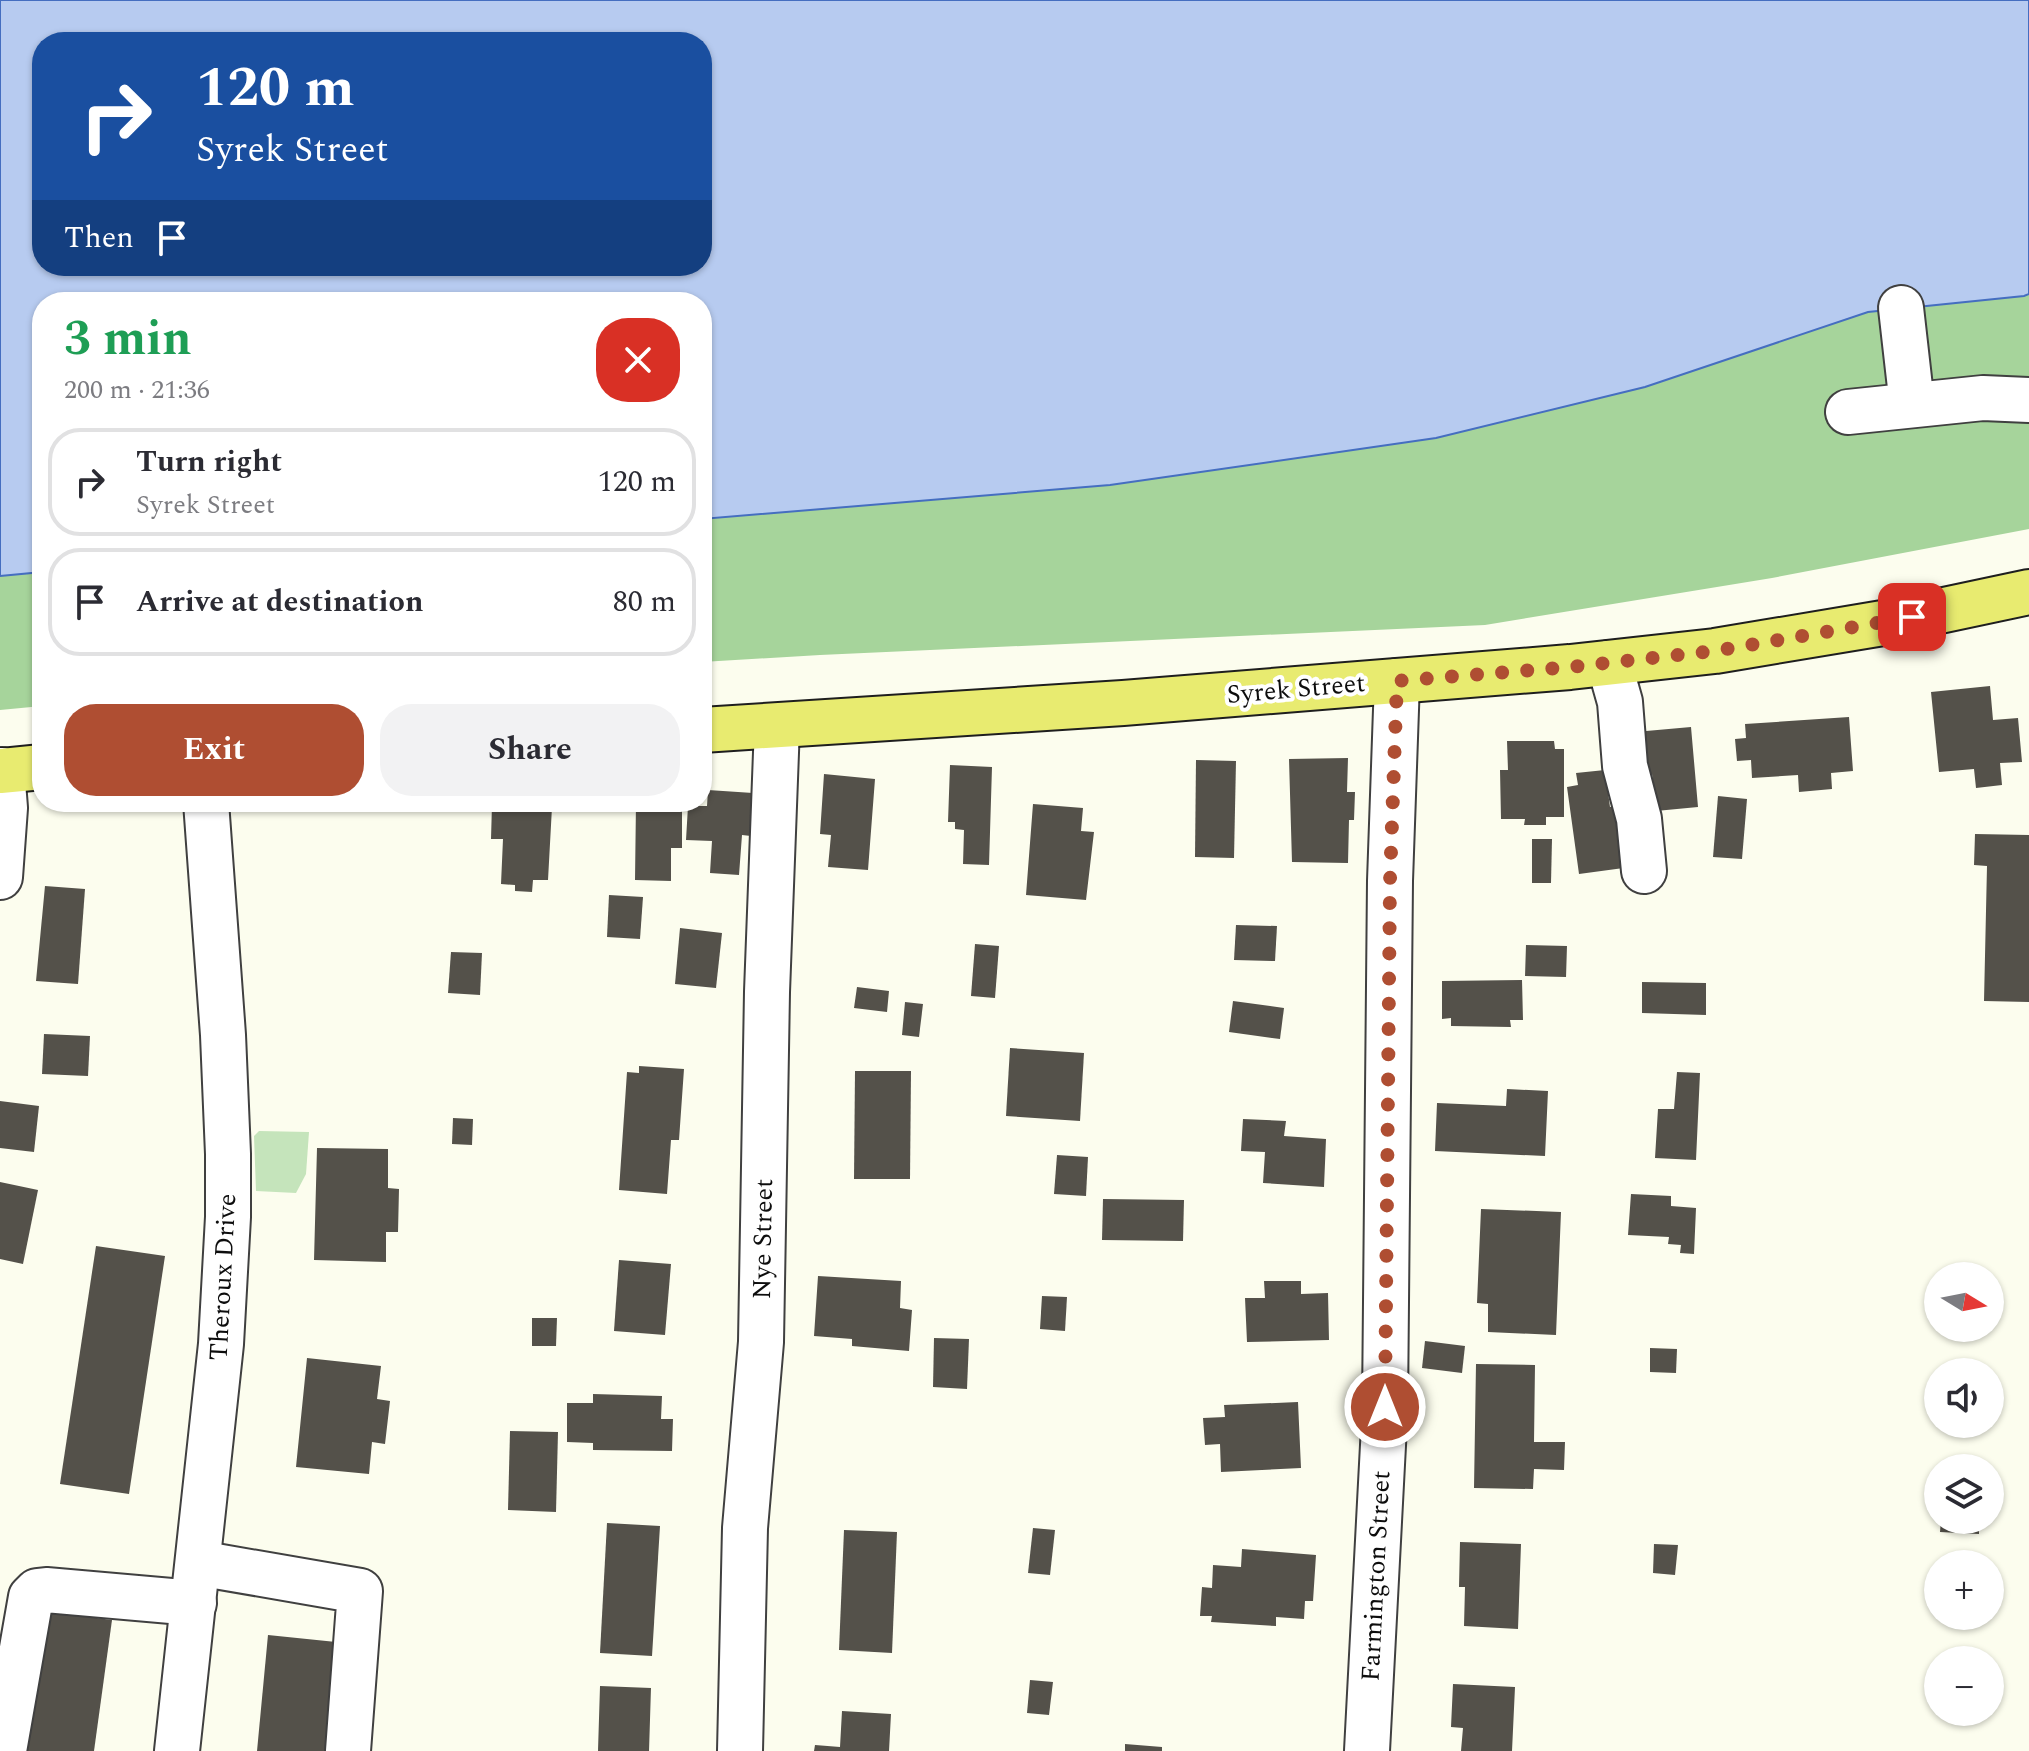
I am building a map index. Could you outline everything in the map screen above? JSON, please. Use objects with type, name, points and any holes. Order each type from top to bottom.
[{"type":"main road","name":"Syrek Street","points":[[712,729],[1123,703],[1609,663],[1715,651],[1883,623],[2029,592]]},
{"type":"street","points":[[1901,308],[1912,405]]},
{"type":"street","points":[[1848,412],[1983,398],[2029,400]]},
{"type":"street","points":[[1609,663],[1620,702],[1625,766],[1639,819],[1644,871]]},
{"type":"street","name":"Farmington Street","points":[[1367,1751],[1385,1407],[1390,881],[1397,681]]},
{"type":"street","name":"Nye Street","points":[[740,1751],[745,1528],[761,1342],[767,992],[777,726]]},
{"type":"street","points":[[0,877],[5,808],[15,769]]},
{"type":"street","name":"Theroux Drive","points":[[177,1751],[221,1344],[228,1217],[223,1035],[207,812]]},
{"type":"street","points":[[4,1751],[31,1597],[37,1591],[196,1583],[360,1591],[348,1751]]},
{"type":"green space","points":[[2029,294],[2029,529],[1772,578],[1485,625],[712,661],[712,518],[1110,485],[1436,438],[1645,387],[1868,312]]},
{"type":"green space","points":[[32,573],[32,707],[0,710],[0,576]]},
{"type":"green space","points":[[259,1131],[309,1132],[306,1174],[296,1193],[256,1191],[254,1136]]},
{"type":"water","points":[[0,0],[2029,0],[2029,294],[2024,296],[1868,312],[1645,387],[1436,438],[1110,485],[712,518],[712,292],[32,292],[32,573],[0,576]]},
{"type":"building","points":[[1990,686],[1993,720],[2018,718],[2022,762],[2000,763],[2002,785],[1976,788],[1974,769],[1939,772],[1931,692]]},
{"type":"building","points":[[1849,717],[1853,771],[1831,773],[1832,789],[1799,792],[1798,775],[1752,778],[1751,760],[1737,761],[1735,739],[1746,738],[1745,724]]},
{"type":"building","points":[[1691,727],[1698,807],[1656,811],[1652,774],[1639,775],[1635,732]]},
{"type":"building","points":[[1507,741],[1554,741],[1555,749],[1564,749],[1564,817],[1546,817],[1546,825],[1524,825],[1525,819],[1501,819],[1500,770],[1508,770]]},
{"type":"building","points":[[1348,758],[1347,792],[1355,792],[1354,820],[1349,820],[1348,863],[1292,862],[1289,759]]},
{"type":"building","points":[[1196,760],[1236,761],[1234,858],[1195,857]]},
{"type":"building","points":[[950,765],[992,767],[989,865],[963,864],[964,830],[955,829],[955,822],[948,822]]},
{"type":"building","points":[[1605,770],[1610,807],[1622,805],[1631,867],[1579,874],[1567,787],[1578,785],[1576,773]]},
{"type":"building","points":[[824,774],[875,779],[868,870],[828,867],[831,835],[820,834]]},
{"type":"building","points":[[712,790],[753,793],[751,836],[742,835],[739,875],[710,873],[712,841],[686,840],[688,812],[712,812]]},
{"type":"building","points":[[1718,796],[1747,799],[1742,859],[1713,857]]},
{"type":"building","points":[[1033,804],[1083,808],[1081,831],[1094,832],[1086,900],[1026,895]]},
{"type":"building","points":[[492,812],[552,812],[548,880],[533,880],[532,892],[515,891],[515,885],[501,884],[503,839],[491,839]]},
{"type":"building","points":[[636,812],[682,812],[682,848],[671,848],[671,881],[635,880]]},
{"type":"building","points":[[1975,834],[2029,835],[2029,1002],[1984,1001],[1987,866],[1974,865]]},
{"type":"building","points":[[1532,839],[1552,839],[1551,883],[1532,883]]},
{"type":"building","points":[[45,886],[85,889],[78,984],[36,981]]},
{"type":"building","points":[[609,895],[643,897],[640,939],[607,937]]},
{"type":"building","points":[[1236,925],[1277,926],[1275,961],[1234,960]]},
{"type":"building","points":[[680,928],[722,933],[716,988],[675,984]]},
{"type":"building","points":[[975,944],[999,946],[995,998],[971,996]]},
{"type":"building","points":[[1526,945],[1567,946],[1566,977],[1525,976]]},
{"type":"building","points":[[451,952],[482,953],[480,995],[448,993]]},
{"type":"building","points":[[1522,980],[1523,1020],[1510,1020],[1511,1027],[1451,1026],[1451,1018],[1442,1019],[1442,981]]},
{"type":"building","points":[[1642,982],[1706,983],[1706,1015],[1642,1013]]},
{"type":"building","points":[[857,987],[889,991],[887,1012],[854,1008]]},
{"type":"building","points":[[1233,1001],[1284,1008],[1280,1039],[1229,1032]]},
{"type":"building","points":[[905,1002],[923,1004],[919,1037],[902,1035]]},
{"type":"building","points":[[44,1034],[90,1036],[88,1076],[42,1074]]},
{"type":"building","points":[[1010,1048],[1084,1053],[1080,1121],[1006,1116]]},
{"type":"building","points":[[639,1066],[684,1069],[679,1140],[671,1140],[667,1194],[619,1190],[627,1072],[639,1073]]},
{"type":"building","points":[[855,1071],[911,1071],[910,1179],[854,1179]]},
{"type":"building","points":[[1677,1072],[1700,1073],[1696,1160],[1655,1158],[1658,1109],[1674,1109]]},
{"type":"building","points":[[1507,1089],[1548,1091],[1545,1156],[1435,1151],[1437,1103],[1506,1106]]},
{"type":"building","points":[[0,1101],[39,1106],[34,1152],[0,1148]]},
{"type":"building","points":[[453,1118],[473,1119],[472,1145],[452,1144]]},
{"type":"building","points":[[1243,1119],[1286,1121],[1284,1136],[1326,1139],[1324,1187],[1263,1183],[1265,1152],[1241,1151]]},
{"type":"building","points":[[317,1148],[388,1149],[388,1188],[399,1189],[398,1232],[386,1232],[386,1262],[314,1260]]},
{"type":"building","points":[[1057,1155],[1088,1157],[1086,1196],[1054,1194]]},
{"type":"building","points":[[0,1182],[38,1190],[23,1264],[0,1259]]},
{"type":"building","points":[[1631,1194],[1671,1196],[1671,1206],[1696,1208],[1694,1254],[1680,1253],[1681,1245],[1668,1244],[1669,1237],[1628,1235]]},
{"type":"building","points":[[1103,1199],[1184,1200],[1183,1241],[1102,1240]]},
{"type":"building","points":[[1481,1209],[1561,1212],[1556,1335],[1488,1332],[1488,1304],[1477,1303]]},
{"type":"building","points":[[96,1246],[165,1256],[129,1494],[60,1484]]},
{"type":"building","points":[[619,1260],[671,1264],[665,1335],[614,1331]]},
{"type":"building","points":[[818,1276],[901,1281],[900,1308],[912,1310],[909,1351],[852,1346],[852,1339],[814,1336]]},
{"type":"building","points":[[1264,1281],[1301,1281],[1301,1294],[1328,1293],[1329,1340],[1247,1342],[1245,1298],[1265,1298]]},
{"type":"building","points":[[1042,1296],[1067,1297],[1065,1331],[1040,1329]]},
{"type":"building","points":[[532,1318],[557,1318],[556,1346],[532,1346]]},
{"type":"building","points":[[934,1338],[969,1339],[967,1389],[933,1387]]},
{"type":"building","points":[[1425,1341],[1465,1346],[1462,1373],[1422,1368]]},
{"type":"building","points":[[1650,1348],[1677,1349],[1676,1373],[1650,1372]]},
{"type":"building","points":[[307,1358],[381,1366],[377,1399],[390,1401],[385,1444],[372,1442],[369,1474],[296,1467]]},
{"type":"building","points":[[1476,1364],[1535,1365],[1534,1442],[1565,1442],[1564,1470],[1534,1469],[1533,1489],[1474,1488]]},
{"type":"building","points":[[593,1394],[662,1396],[661,1419],[673,1419],[672,1451],[593,1450],[593,1443],[567,1442],[567,1403],[593,1403]]},
{"type":"building","points":[[1298,1402],[1301,1468],[1221,1472],[1220,1444],[1205,1445],[1203,1418],[1225,1417],[1224,1405]]},
{"type":"building","points":[[510,1431],[558,1432],[556,1512],[508,1510]]},
{"type":"building","points":[[607,1523],[660,1526],[652,1656],[600,1653]]},
{"type":"building","points":[[1033,1528],[1055,1530],[1050,1575],[1028,1573]]},
{"type":"building","points":[[844,1530],[897,1532],[892,1653],[839,1650]]},
{"type":"building","points":[[1460,1542],[1521,1544],[1518,1629],[1464,1626],[1465,1587],[1459,1587]]},
{"type":"building","points":[[1654,1544],[1678,1545],[1675,1575],[1653,1573]]},
{"type":"building","points":[[1242,1549],[1316,1555],[1313,1601],[1305,1601],[1304,1619],[1276,1617],[1276,1626],[1211,1622],[1212,1616],[1200,1616],[1202,1587],[1212,1588],[1213,1565],[1241,1567]]},
{"type":"building","points":[[43,1611],[112,1620],[94,1751],[25,1751]]},
{"type":"building","points":[[268,1635],[336,1642],[325,1751],[257,1751]]},
{"type":"building","points":[[1030,1680],[1053,1682],[1049,1715],[1027,1713]]},
{"type":"building","points":[[1453,1684],[1515,1687],[1512,1751],[1461,1751],[1463,1728],[1451,1727]]},
{"type":"building","points":[[600,1686],[651,1688],[649,1751],[598,1751]]},
{"type":"building","points":[[842,1711],[891,1714],[889,1751],[814,1751],[815,1745],[840,1747]]},
{"type":"building","points":[[1125,1744],[1162,1747],[1162,1751],[1125,1751]]},
{"type":"route","points":[[1385,1407],[1390,881],[1397,681],[1715,651],[1912,617]]}]
